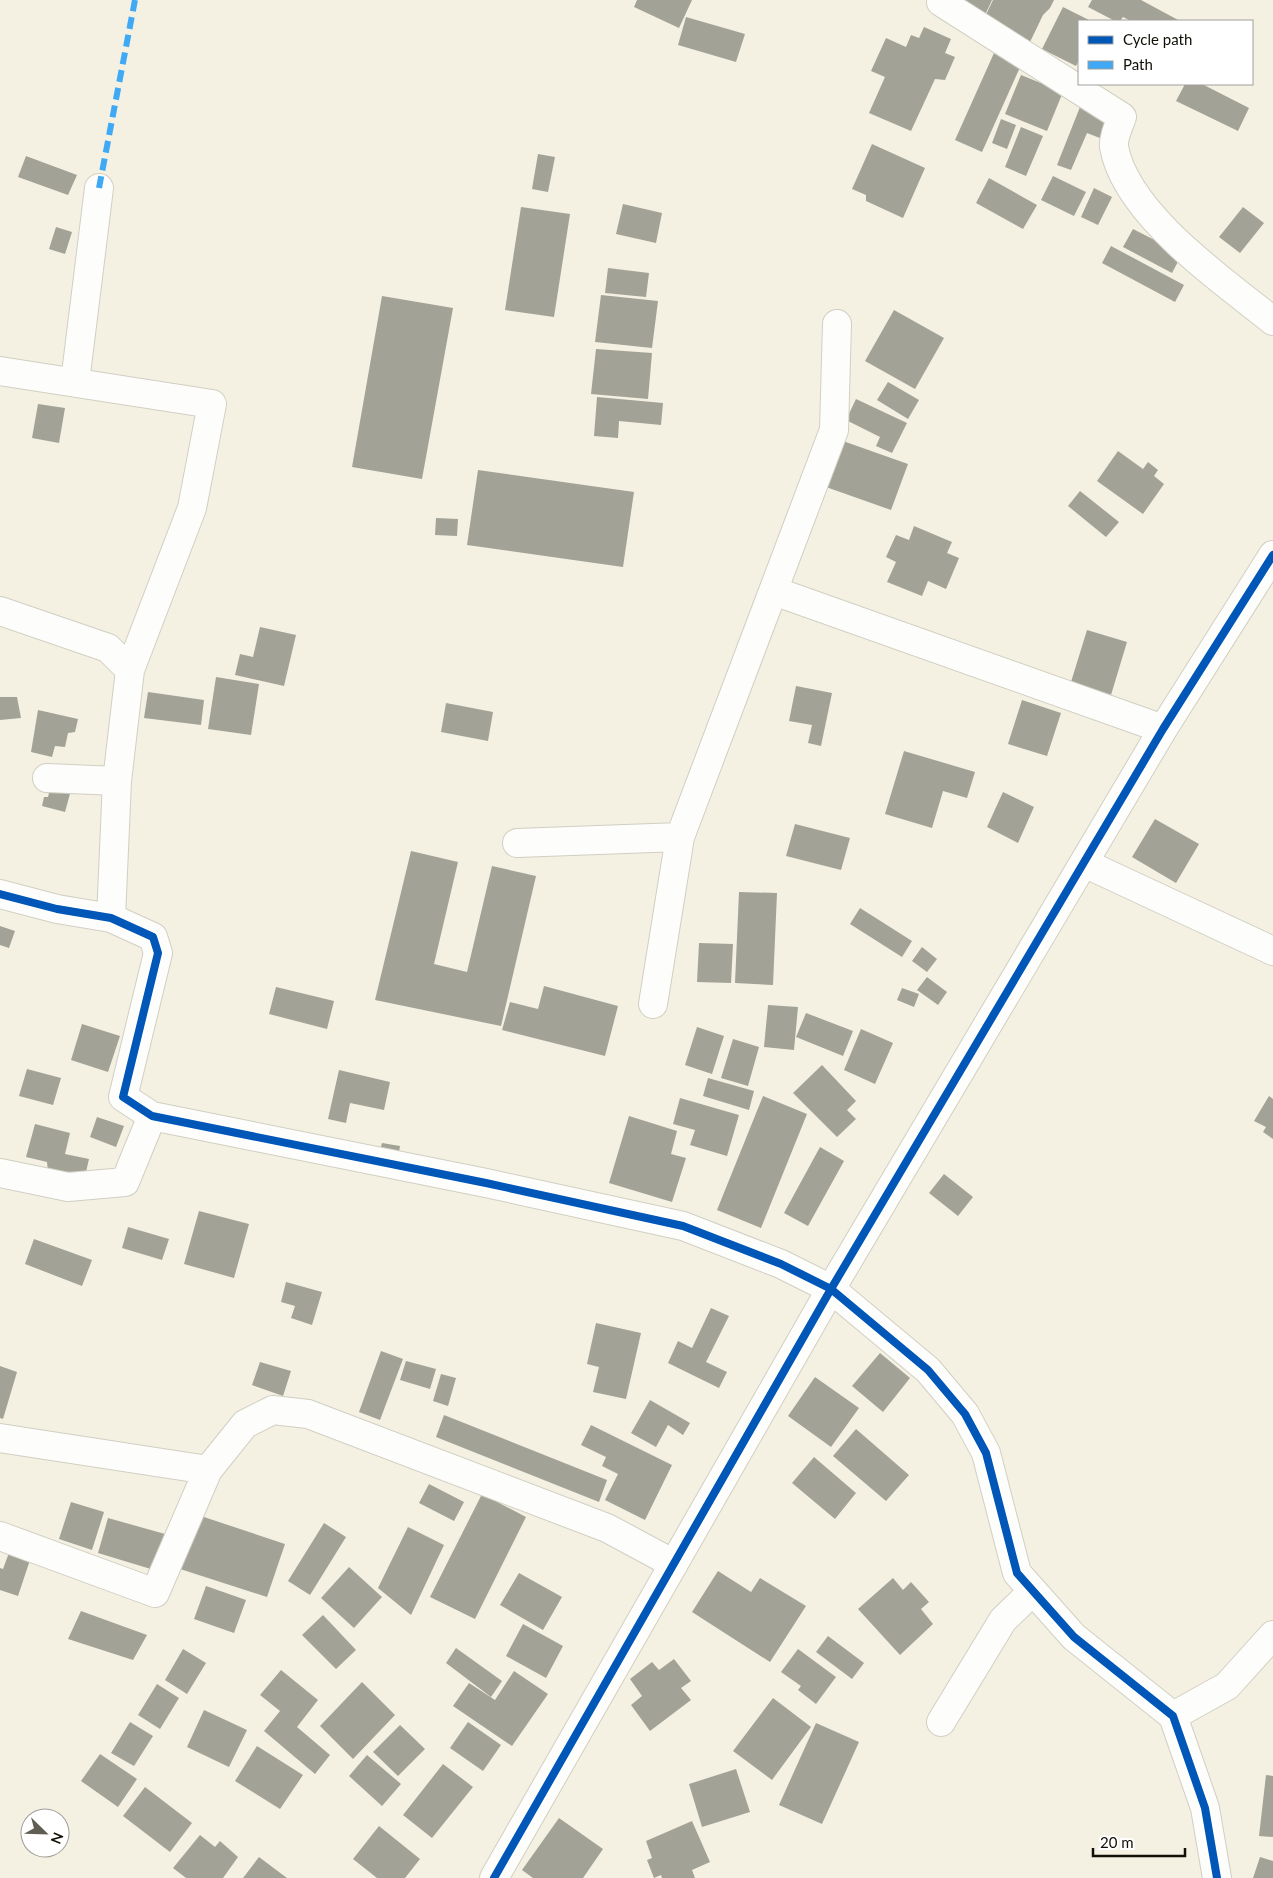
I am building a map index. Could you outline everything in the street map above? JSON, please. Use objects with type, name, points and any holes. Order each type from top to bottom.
[{"type":"street","points":[[941,0],[940,2],[1122,117],[1114,145],[1130,190],[1182,248],[1273,321]]},
{"type":"street","points":[[75,382],[100,188]]},
{"type":"street","points":[[653,1004],[680,837],[834,430],[837,324]]},
{"type":"street","points":[[0,371],[212,404],[192,508],[130,670],[117,781],[111,918]]},
{"type":"street","points":[[494,1878],[831,1290],[1163,729],[1273,555]]},
{"type":"street","points":[[774,590],[1163,729]]},
{"type":"street","points":[[0,611],[108,648],[130,670]]},
{"type":"street","points":[[47,778],[117,781]]},
{"type":"street","points":[[517,842],[680,837]]},
{"type":"street","points":[[1084,863],[1273,951]]},
{"type":"street","points":[[0,894],[57,909],[111,918],[153,937],[158,953],[123,1097],[152,1116],[486,1183],[683,1226],[781,1264],[831,1290],[928,1370],[966,1414],[986,1453],[1016,1573],[1074,1637],[1173,1716],[1205,1808],[1217,1878]]},
{"type":"street","points":[[0,1173],[68,1187],[125,1182],[152,1116]]},
{"type":"street","points":[[0,1536],[155,1593],[208,1470],[245,1424],[272,1410],[308,1414],[607,1528],[674,1564]]},
{"type":"street","points":[[0,1438],[208,1470]]},
{"type":"street","points":[[941,1722],[1003,1620],[1032,1592]]},
{"type":"street","points":[[1173,1716],[1227,1686],[1273,1636]]},
{"type":"building","points":[[637,0],[692,0],[679,28],[634,7]]},
{"type":"building","points":[[957,0],[992,0],[986,13]]},
{"type":"building","points":[[993,0],[1054,0],[1050,8],[1043,15],[1030,42],[983,21]]},
{"type":"building","points":[[1092,0],[1141,0],[1178,20],[1129,20],[1123,17],[1121,20],[1113,20],[1088,7]]},
{"type":"building","points":[[1063,7],[1089,20],[1078,20],[1078,62],[1076,66],[1042,49]]},
{"type":"building","points":[[686,17],[745,34],[736,62],[678,45]]},
{"type":"building","points":[[924,27],[951,39],[945,53],[955,57],[945,80],[935,79],[911,131],[869,113],[885,77],[871,71],[886,38],[906,47],[911,35],[919,38]]},
{"type":"building","points":[[994,53],[1021,65],[982,152],[955,140]]},
{"type":"building","points":[[1021,75],[1063,92],[1047,131],[1005,114]]},
{"type":"building","points":[[1184,85],[1204,85],[1249,108],[1238,131],[1176,101]]},
{"type":"building","points":[[1080,107],[1113,121],[1105,140],[1087,133],[1071,170],[1057,165]]},
{"type":"building","points":[[1001,119],[1016,125],[1007,149],[992,143]]},
{"type":"building","points":[[1021,127],[1043,136],[1026,176],[1005,167]]},
{"type":"building","points":[[872,144],[925,168],[903,218],[866,201],[866,195],[852,189]]},
{"type":"building","points":[[538,154],[555,157],[548,192],[532,189]]},
{"type":"building","points":[[26,156],[77,175],[68,195],[18,177]]},
{"type":"building","points":[[1053,176],[1086,192],[1074,216],[1041,200]]},
{"type":"building","points":[[989,178],[1037,205],[1023,229],[976,203]]},
{"type":"building","points":[[1094,188],[1112,197],[1098,225],[1081,217]]},
{"type":"building","points":[[623,204],[662,213],[656,243],[616,234]]},
{"type":"building","points":[[521,207],[570,214],[554,317],[505,310]]},
{"type":"building","points":[[1243,207],[1264,223],[1240,253],[1219,237]]},
{"type":"building","points":[[56,227],[72,232],[65,254],[49,249]]},
{"type":"building","points":[[1133,229],[1182,254],[1172,273],[1123,247]]},
{"type":"building","points":[[1111,246],[1184,285],[1175,302],[1102,263]]},
{"type":"building","points":[[608,268],[649,273],[646,297],[605,293]]},
{"type":"building","points":[[601,295],[658,301],[652,348],[595,342]]},
{"type":"building","points":[[382,296],[453,308],[422,479],[352,467]]},
{"type":"building","points":[[894,310],[944,338],[915,389],[865,361]]},
{"type":"building","points":[[596,349],[652,353],[648,399],[591,394]]},
{"type":"building","points":[[888,382],[919,400],[908,419],[877,400]]},
{"type":"building","points":[[597,397],[663,403],[661,425],[619,421],[618,438],[594,436]]},
{"type":"building","points":[[856,399],[907,423],[892,453],[876,446],[880,437],[846,420]]},
{"type":"building","points":[[38,404],[65,408],[59,443],[32,438]]},
{"type":"building","points":[[843,441],[908,464],[891,510],[826,487]]},
{"type":"building","points":[[1118,451],[1143,469],[1148,462],[1158,470],[1154,476],[1164,484],[1143,514],[1097,481]]},
{"type":"building","points":[[478,470],[634,492],[623,567],[467,545]]},
{"type":"building","points":[[1080,491],[1119,522],[1106,537],[1068,506]]},
{"type":"building","points":[[436,518],[458,519],[457,536],[435,535]]},
{"type":"building","points":[[914,526],[952,542],[947,553],[959,558],[946,589],[928,581],[922,596],[887,582],[896,562],[886,557],[896,535],[909,540]]},
{"type":"building","points":[[260,627],[296,635],[284,686],[235,675],[240,654],[253,657]]},
{"type":"building","points":[[1087,630],[1127,642],[1111,695],[1071,682]]},
{"type":"building","points":[[216,677],[259,684],[251,735],[208,729]]},
{"type":"building","points":[[796,686],[832,693],[821,746],[808,743],[812,725],[789,721]]},
{"type":"building","points":[[148,692],[204,700],[201,725],[144,718]]},
{"type":"building","points":[[0,697],[17,697],[21,718],[0,720]]},
{"type":"building","points":[[1022,700],[1061,713],[1047,756],[1008,744]]},
{"type":"building","points":[[446,703],[493,712],[488,741],[441,732]]},
{"type":"building","points":[[38,710],[78,719],[75,732],[68,733],[65,747],[55,746],[52,757],[31,752]]},
{"type":"building","points":[[904,751],[975,772],[967,798],[943,791],[932,828],[885,814]]},
{"type":"building","points":[[51,785],[71,790],[65,812],[42,806],[44,797],[48,797]]},
{"type":"building","points":[[1003,792],[1034,807],[1018,843],[987,827]]},
{"type":"building","points":[[1155,819],[1199,844],[1176,883],[1132,857]]},
{"type":"building","points":[[795,824],[850,838],[841,870],[786,856]]},
{"type":"building","points":[[411,851],[458,862],[434,964],[467,972],[492,866],[536,876],[501,1026],[375,1000]]},
{"type":"building","points":[[739,892],[777,893],[773,985],[735,983]]},
{"type":"building","points":[[860,908],[912,941],[902,957],[850,924]]},
{"type":"building","points":[[0,926],[15,931],[9,948],[0,945]]},
{"type":"building","points":[[699,943],[733,944],[731,983],[697,982]]},
{"type":"building","points":[[922,947],[937,959],[927,972],[912,961]]},
{"type":"building","points":[[927,977],[947,992],[938,1005],[917,990]]},
{"type":"building","points":[[544,986],[618,1006],[605,1056],[502,1030],[510,1002],[538,1009]]},
{"type":"building","points":[[276,987],[334,1001],[327,1029],[269,1014]]},
{"type":"building","points":[[902,988],[919,994],[914,1007],[897,1000]]},
{"type":"building","points":[[768,1005],[798,1007],[794,1050],[764,1047]]},
{"type":"building","points":[[806,1013],[853,1031],[843,1056],[796,1037]]},
{"type":"building","points":[[82,1024],[120,1036],[108,1072],[71,1060]]},
{"type":"building","points":[[697,1027],[724,1036],[712,1074],[685,1065]]},
{"type":"building","points":[[861,1029],[893,1043],[875,1084],[844,1070]]},
{"type":"building","points":[[733,1039],[759,1047],[748,1086],[721,1078]]},
{"type":"building","points":[[822,1065],[856,1101],[847,1110],[856,1119],[837,1137],[793,1093]]},
{"type":"building","points":[[27,1069],[61,1078],[53,1105],[19,1096]]},
{"type":"building","points":[[339,1070],[390,1082],[384,1110],[350,1103],[346,1123],[328,1119]]},
{"type":"building","points":[[708,1078],[754,1091],[749,1110],[703,1096]]},
{"type":"building","points":[[763,1096],[807,1114],[761,1228],[717,1210]]},
{"type":"building","points":[[1269,1096],[1273,1099],[1273,1139],[1263,1132],[1266,1127],[1254,1121]]},
{"type":"building","points":[[680,1098],[739,1115],[727,1156],[690,1145],[695,1130],[673,1124]]},
{"type":"building","points":[[629,1116],[677,1131],[671,1154],[686,1158],[672,1202],[609,1183]]},
{"type":"building","points":[[97,1117],[124,1126],[116,1147],[90,1137]]},
{"type":"building","points":[[35,1124],[70,1133],[65,1154],[89,1159],[84,1181],[48,1172],[47,1162],[26,1157]]},
{"type":"building","points":[[382,1143],[400,1146],[398,1158],[379,1154]]},
{"type":"building","points":[[820,1147],[844,1161],[808,1226],[784,1213]]},
{"type":"building","points":[[944,1174],[973,1197],[958,1216],[929,1193]]},
{"type":"building","points":[[199,1211],[249,1224],[234,1278],[184,1264]]},
{"type":"building","points":[[128,1227],[169,1239],[162,1260],[122,1248]]},
{"type":"building","points":[[34,1239],[92,1260],[82,1286],[25,1264]]},
{"type":"building","points":[[286,1282],[322,1292],[312,1325],[291,1318],[295,1306],[281,1302]]},
{"type":"building","points":[[711,1308],[729,1316],[706,1362],[727,1372],[719,1388],[668,1363],[678,1341],[692,1348]]},
{"type":"building","points":[[596,1323],[641,1333],[626,1399],[593,1392],[599,1367],[587,1364]]},
{"type":"building","points":[[381,1351],[403,1359],[380,1420],[359,1412]]},
{"type":"building","points":[[880,1353],[910,1378],[883,1412],[852,1386]]},
{"type":"building","points":[[406,1361],[436,1369],[430,1389],[400,1380]]},
{"type":"building","points":[[260,1362],[291,1371],[283,1396],[252,1385]]},
{"type":"building","points":[[0,1366],[17,1372],[3,1419],[0,1418]]},
{"type":"building","points":[[441,1374],[456,1378],[448,1406],[433,1401]]},
{"type":"building","points":[[815,1377],[859,1408],[831,1447],[788,1416]]},
{"type":"building","points":[[650,1400],[690,1423],[683,1435],[668,1425],[656,1447],[631,1433]]},
{"type":"building","points":[[444,1415],[607,1480],[599,1502],[436,1437]]},
{"type":"building","points":[[591,1425],[672,1465],[645,1520],[605,1500],[618,1474],[602,1466],[606,1457],[581,1445]]},
{"type":"building","points":[[856,1429],[909,1475],[886,1501],[833,1456]]},
{"type":"building","points":[[814,1457],[856,1493],[835,1519],[792,1483]]},
{"type":"building","points":[[429,1484],[464,1502],[454,1521],[419,1503]]},
{"type":"building","points":[[482,1494],[526,1517],[475,1619],[430,1597]]},
{"type":"building","points":[[71,1502],[104,1512],[92,1550],[59,1539]]},
{"type":"building","points":[[195,1514],[285,1544],[267,1597],[177,1568]]},
{"type":"building","points":[[108,1518],[165,1534],[154,1570],[98,1553]]},
{"type":"building","points":[[324,1523],[346,1537],[310,1595],[288,1581]]},
{"type":"building","points":[[408,1527],[444,1545],[411,1615],[378,1588]]},
{"type":"building","points":[[10,1550],[31,1557],[18,1596],[0,1590],[0,1568],[3,1569]]},
{"type":"building","points":[[349,1567],[382,1597],[354,1628],[321,1598]]},
{"type":"building","points":[[718,1571],[751,1592],[760,1578],[806,1606],[770,1662],[692,1612]]},
{"type":"building","points":[[519,1573],[562,1597],[543,1630],[500,1605]]},
{"type":"building","points":[[893,1578],[903,1590],[911,1582],[929,1602],[921,1609],[933,1624],[900,1655],[858,1609]]},
{"type":"building","points":[[206,1586],[246,1600],[234,1633],[194,1619]]},
{"type":"building","points":[[81,1611],[147,1635],[133,1660],[68,1639]]},
{"type":"building","points":[[323,1615],[356,1650],[336,1669],[302,1635]]},
{"type":"building","points":[[523,1624],[563,1646],[546,1678],[506,1656]]},
{"type":"building","points":[[828,1636],[864,1663],[852,1679],[816,1652]]},
{"type":"building","points":[[456,1648],[502,1681],[491,1697],[446,1663]]},
{"type":"building","points":[[183,1649],[206,1663],[187,1694],[165,1680]]},
{"type":"building","points":[[798,1649],[836,1677],[816,1704],[798,1690],[801,1686],[781,1672]]},
{"type":"building","points":[[674,1659],[691,1681],[681,1688],[691,1700],[650,1731],[631,1705],[642,1696],[630,1679],[652,1662],[659,1670]]},
{"type":"building","points":[[281,1670],[318,1700],[297,1727],[330,1755],[315,1774],[264,1731],[280,1711],[260,1695]]},
{"type":"building","points":[[514,1671],[548,1694],[512,1746],[453,1706],[469,1683],[495,1700]]},
{"type":"building","points":[[362,1682],[395,1715],[353,1759],[320,1726]]},
{"type":"building","points":[[157,1684],[179,1698],[160,1729],[138,1715]]},
{"type":"building","points":[[773,1698],[811,1727],[772,1780],[733,1751]]},
{"type":"building","points":[[204,1710],[247,1730],[229,1767],[187,1747]]},
{"type":"building","points":[[130,1722],[153,1736],[134,1766],[111,1753]]},
{"type":"building","points":[[468,1722],[501,1745],[483,1771],[450,1748]]},
{"type":"building","points":[[816,1723],[859,1742],[822,1824],[779,1805]]},
{"type":"building","points":[[400,1725],[425,1749],[398,1776],[373,1752]]},
{"type":"building","points":[[257,1746],[303,1775],[280,1809],[235,1781]]},
{"type":"building","points":[[100,1754],[137,1779],[118,1807],[81,1781]]},
{"type":"building","points":[[367,1755],[401,1784],[382,1806],[349,1776]]},
{"type":"building","points":[[443,1764],[473,1787],[432,1838],[403,1815]]},
{"type":"building","points":[[736,1769],[750,1812],[702,1827],[689,1784]]},
{"type":"building","points":[[1266,1775],[1273,1776],[1273,1837],[1259,1836]]},
{"type":"building","points":[[145,1787],[192,1823],[170,1852],[123,1816]]},
{"type":"building","points":[[559,1818],[603,1849],[583,1878],[533,1878],[522,1870]]},
{"type":"building","points":[[692,1821],[710,1862],[692,1870],[695,1878],[662,1878],[661,1875],[654,1878],[647,1860],[652,1858],[646,1841]]},
{"type":"building","points":[[379,1826],[420,1859],[405,1878],[377,1878],[353,1859]]},
{"type":"building","points":[[200,1835],[215,1847],[220,1841],[238,1857],[223,1878],[186,1878],[173,1868]]},
{"type":"building","points":[[259,1857],[287,1878],[243,1878]]},
{"type":"building","points":[[1260,1857],[1273,1861],[1273,1878],[1253,1878]]},
{"type":"marked path","points":[[99,188],[135,0]]},
{"type":"cycle path","points":[[494,1878],[831,1289],[1163,729],[1273,555]]},
{"type":"cycle path","points":[[0,894],[57,909],[111,918],[153,937],[158,953],[123,1097],[152,1116],[486,1183],[683,1226],[781,1264],[831,1289],[928,1370],[965,1414],[986,1453],[1017,1573],[1074,1637],[1173,1716],[1205,1808],[1217,1878]]}]
